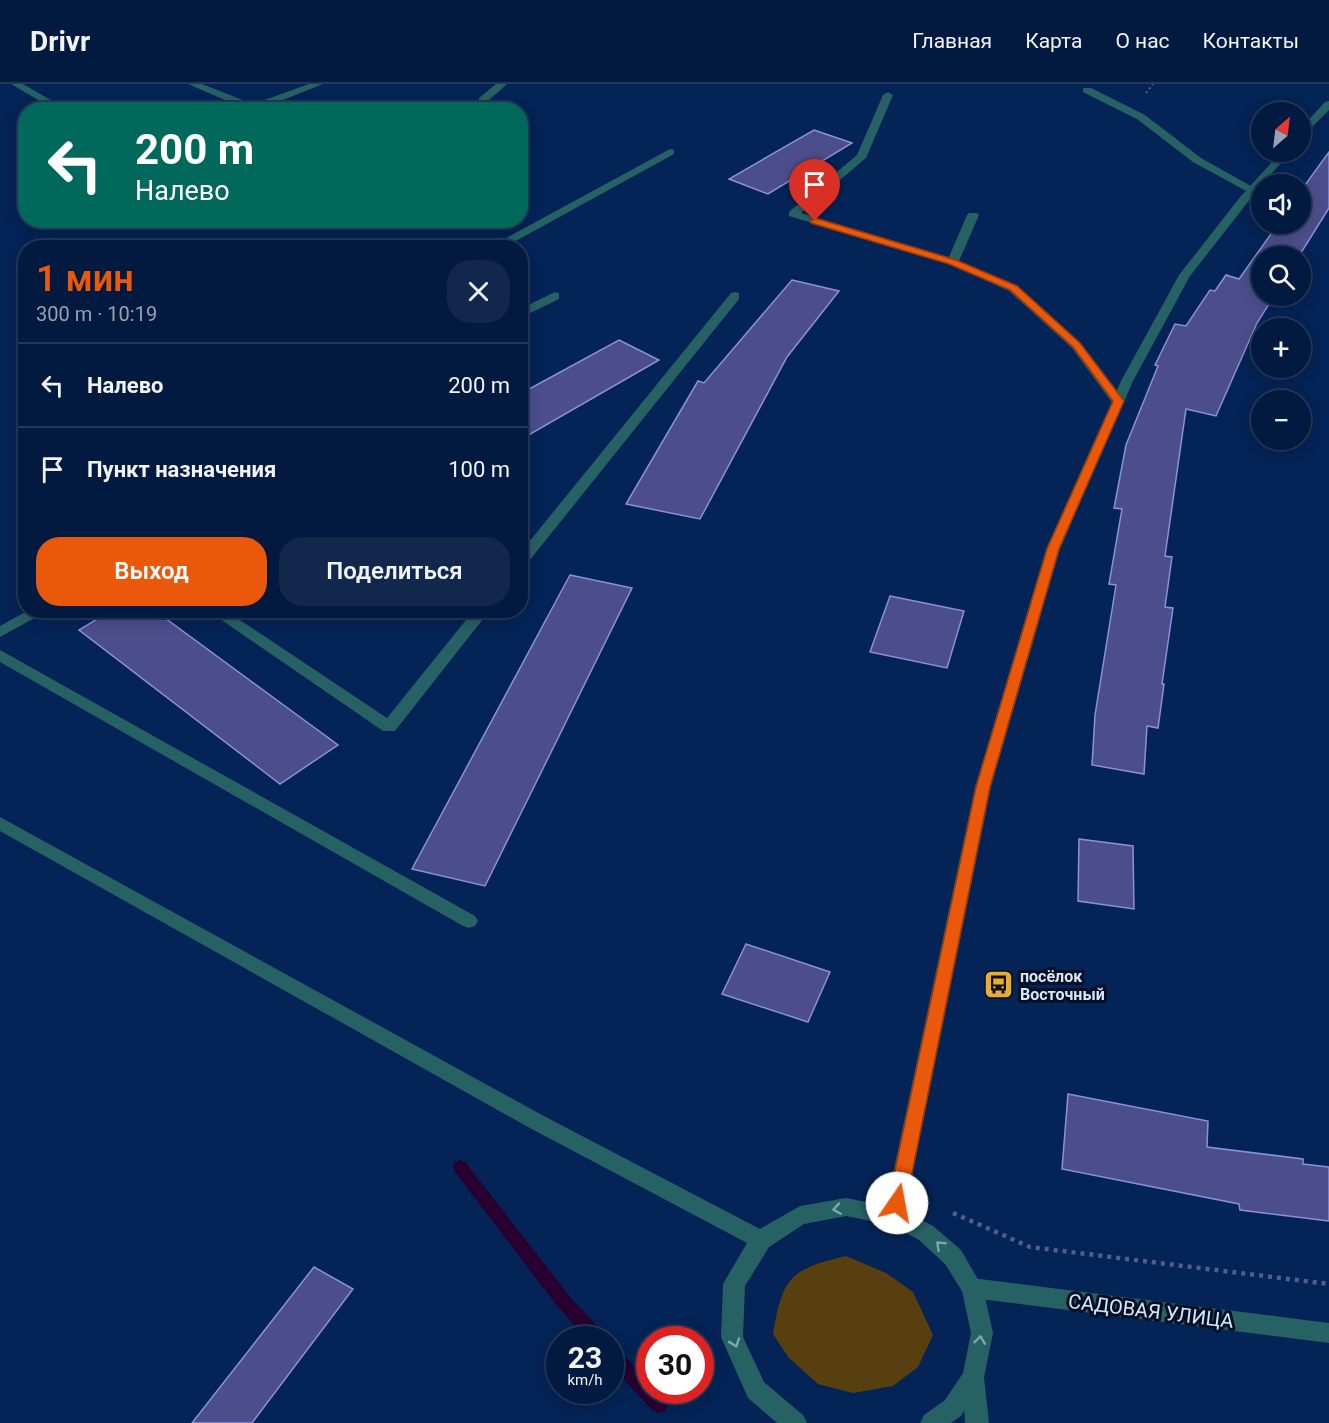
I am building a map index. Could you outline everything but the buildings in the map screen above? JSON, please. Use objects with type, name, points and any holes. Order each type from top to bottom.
[{"type":"street","points":[[16,84],[49,102]]},
{"type":"street","points":[[193,84],[238,102]]},
{"type":"street","points":[[269,102],[318,84]]},
{"type":"street","points":[[483,100],[502,84]]},
{"type":"street","points":[[1088,90],[1141,117],[1197,160],[1251,189]]},
{"type":"street","points":[[888,96],[862,156],[793,214],[953,262],[1013,288],[1076,345],[1118,401]]},
{"type":"street","points":[[1311,124],[1329,104]]},
{"type":"street","points":[[508,240],[670,152]]},
{"type":"street","points":[[1266,174],[1277,162]]},
{"type":"street","points":[[894,1216],[983,787],[1053,549],[1118,401],[1185,275],[1251,191]]},
{"type":"street","points":[[953,262],[973,215]]},
{"type":"street","points":[[528,310],[555,296]]},
{"type":"street","points":[[528,553],[735,296]]},
{"type":"street","points":[[0,632],[27,618]]},
{"type":"street","points":[[226,618],[389,727],[477,618]]},
{"type":"street","points":[[0,655],[469,921]]},
{"type":"street","points":[[0,823],[535,1121],[761,1240]]},
{"type":"street","points":[[795,1423],[756,1390],[732,1337],[734,1284],[761,1240],[800,1215],[846,1207],[894,1216],[926,1233],[953,1257],[972,1288],[982,1333],[973,1377],[977,1423]]},
{"type":"street","name":"САДОВАЯ УЛИЦА","points":[[972,1288],[1329,1333]]},
{"type":"street","points":[[932,1423],[952,1408],[973,1377]]},
{"type":"path","points":[[900,1190],[1030,1247],[1329,1284]]},
{"type":"shaded area","points":[[846,1256],[886,1273],[913,1292],[933,1335],[918,1367],[893,1386],[853,1393],[818,1384],[788,1357],[773,1334],[780,1300],[792,1279],[812,1266]]},
{"type":"waterway","points":[[460,1167],[564,1302],[586,1326]]},
{"type":"waterway","points":[[624,1367],[659,1405]]},
{"type":"place","name":"посёлок Восточный","points":[[999,985]]},
{"type":"route","points":[[815,221],[953,262],[1013,288],[1076,345],[1118,401],[1053,549],[983,787],[897,1203]]}]
